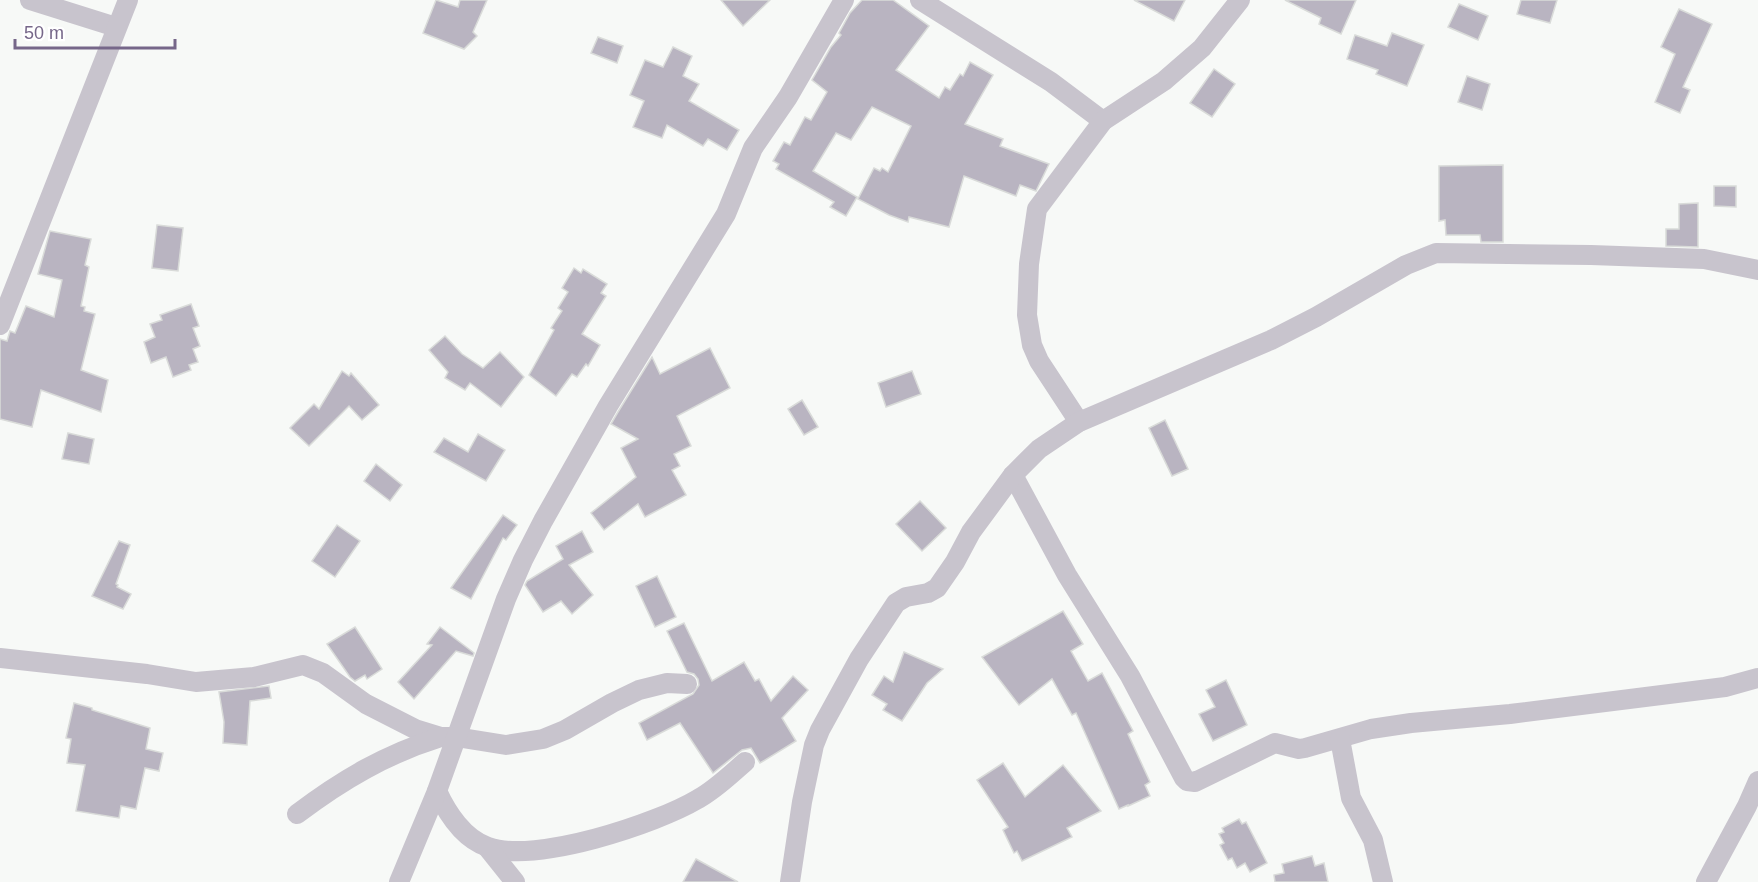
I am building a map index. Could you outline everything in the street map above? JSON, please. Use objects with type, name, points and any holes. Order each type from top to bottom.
[{"type":"street","points":[[30,0],[116,27]]},
{"type":"street","points":[[0,325],[128,0]]},
{"type":"street","points":[[399,882],[437,791],[449,737],[506,599],[543,521],[608,406],[726,214],[753,148],[788,97],[844,0]]},
{"type":"street","points":[[920,0],[1051,82],[1103,121]]},
{"type":"street","points":[[1079,422],[1039,361],[1032,345],[1027,315],[1029,264],[1037,209],[1103,121],[1164,81],[1202,48],[1240,0]]},
{"type":"street","points":[[790,882],[814,745],[829,712],[859,658],[896,603],[906,597],[928,593],[937,588],[955,562],[971,532],[1013,475],[1039,448],[1079,422],[1271,340],[1406,265],[1436,253],[1704,259],[1758,270]]},
{"type":"street","points":[[1013,475],[1067,575],[1130,676],[1187,781],[1195,782],[1275,743],[1299,749],[1371,729],[1725,687],[1758,678]]},
{"type":"street","points":[[0,658],[147,674],[196,682],[254,677],[303,665],[330,677],[375,709],[415,729],[449,737],[506,745],[543,739],[566,730],[612,702],[639,690],[667,683],[687,684]]},
{"type":"street","points":[[297,814],[330,790],[382,759],[406,748],[449,737]]},
{"type":"street","points":[[1340,739],[1351,798],[1373,840],[1383,882]]},
{"type":"street","points":[[487,847],[510,852],[543,849],[591,839],[640,824],[674,812],[699,799],[745,762]]},
{"type":"street","points":[[1706,882],[1747,806],[1758,780]]},
{"type":"street","points":[[437,791],[447,813],[468,835],[487,847],[507,869],[515,882]]},
{"type":"building","points":[[436,0],[458,7],[460,0],[487,0],[473,32],[477,36],[464,49],[423,33]]},
{"type":"building","points":[[721,0],[770,0],[743,26]]},
{"type":"building","points":[[862,0],[893,0],[929,26],[896,70],[939,98],[945,87],[950,90],[960,74],[963,76],[970,62],[993,75],[965,124],[1003,139],[1000,146],[1049,164],[1036,191],[1020,185],[1016,196],[964,176],[949,227],[909,217],[908,222],[889,215],[858,199],[874,168],[880,171],[882,168],[888,172],[911,126],[872,107],[851,140],[836,133],[813,171],[857,197],[846,216],[830,207],[834,202],[776,169],[779,164],[773,161],[784,142],[790,145],[805,117],[811,120],[827,92],[812,80],[831,47],[841,35],[839,33],[850,13]]},
{"type":"building","points":[[1134,0],[1185,0],[1174,21]]},
{"type":"building","points":[[1285,0],[1356,0],[1341,34],[1319,24],[1321,18]]},
{"type":"building","points":[[1521,0],[1557,0],[1550,23],[1517,14]]},
{"type":"building","points":[[1459,4],[1488,16],[1478,40],[1448,27]]},
{"type":"building","points":[[1679,9],[1712,24],[1683,87],[1690,90],[1680,113],[1655,102],[1675,54],[1661,47]]},
{"type":"building","points":[[1392,33],[1424,45],[1407,86],[1376,74],[1378,70],[1347,59],[1355,35],[1387,46]]},
{"type":"building","points":[[598,37],[623,46],[617,63],[591,53]]},
{"type":"building","points":[[673,47],[692,56],[683,76],[699,84],[689,101],[739,130],[727,150],[708,139],[703,146],[667,125],[662,138],[633,127],[644,101],[630,95],[645,60],[663,67]]},
{"type":"building","points":[[1214,69],[1235,84],[1212,117],[1190,103]]},
{"type":"building","points":[[1467,76],[1490,84],[1482,110],[1458,102]]},
{"type":"building","points":[[1503,165],[1503,242],[1481,242],[1480,235],[1446,235],[1445,220],[1439,221],[1439,166]]},
{"type":"building","points":[[1714,186],[1736,186],[1736,207],[1714,206]]},
{"type":"building","points":[[1698,203],[1698,247],[1666,246],[1666,229],[1679,229],[1679,204]]},
{"type":"building","points":[[157,225],[183,228],[178,271],[152,268]]},
{"type":"building","points":[[50,231],[91,239],[85,265],[89,267],[81,306],[85,307],[84,311],[95,314],[81,370],[108,380],[101,412],[41,390],[32,427],[0,419],[0,339],[7,341],[10,331],[15,333],[26,306],[54,317],[62,280],[38,274]]},
{"type":"building","points":[[574,268],[581,273],[583,269],[607,284],[601,293],[606,296],[582,334],[600,345],[588,366],[586,364],[577,377],[572,374],[556,396],[529,375],[554,330],[551,328],[562,311],[558,308],[568,292],[562,288]]},
{"type":"building","points":[[191,304],[199,326],[193,328],[200,346],[193,349],[198,362],[189,365],[191,370],[173,377],[166,357],[151,363],[144,342],[155,337],[150,324],[162,320],[160,315]]},
{"type":"building","points":[[445,336],[462,354],[483,368],[500,352],[524,377],[501,407],[470,383],[465,390],[445,378],[448,372],[429,350]]},
{"type":"building","points":[[710,348],[730,388],[677,416],[691,446],[674,454],[680,466],[672,470],[686,495],[645,517],[638,504],[604,530],[591,513],[636,477],[621,448],[638,439],[611,424],[652,357],[660,374]]},
{"type":"building","points":[[342,371],[349,376],[351,373],[379,405],[362,420],[349,406],[309,446],[290,428],[314,404],[319,409]]},
{"type":"building","points":[[912,371],[921,394],[886,407],[878,383]]},
{"type":"building","points":[[802,400],[818,427],[804,435],[788,409]]},
{"type":"building","points":[[1165,420],[1188,469],[1172,476],[1149,428]]},
{"type":"building","points":[[68,433],[94,439],[89,464],[62,459]]},
{"type":"building","points":[[478,434],[505,450],[486,481],[434,452],[444,438],[468,452]]},
{"type":"building","points":[[376,464],[402,485],[390,501],[364,481]]},
{"type":"building","points":[[920,501],[946,528],[922,551],[896,524]]},
{"type":"building","points":[[503,515],[517,525],[506,540],[503,538],[471,599],[451,588]]},
{"type":"building","points":[[337,525],[360,541],[335,577],[312,561]]},
{"type":"building","points":[[582,531],[593,552],[569,565],[593,595],[572,614],[561,601],[543,612],[525,585],[527,581],[563,559],[556,546]]},
{"type":"building","points":[[119,541],[130,545],[116,584],[117,587],[131,594],[123,609],[92,596]]},
{"type":"building","points":[[657,576],[676,617],[655,627],[636,586]]},
{"type":"building","points":[[1063,611],[1083,644],[1071,651],[1088,681],[1102,673],[1133,731],[1128,734],[1150,782],[1145,785],[1150,796],[1119,809],[1076,713],[1072,715],[1052,679],[1019,705],[982,657]]},
{"type":"building","points":[[684,623],[712,681],[744,662],[755,681],[759,679],[771,701],[793,676],[808,690],[782,718],[796,741],[760,763],[751,748],[742,750],[713,773],[680,723],[647,740],[639,723],[693,694],[699,685],[694,674],[687,672],[667,631]]},
{"type":"building","points":[[355,627],[382,669],[367,679],[365,675],[355,681],[327,644]]},
{"type":"building","points":[[440,627],[474,653],[473,656],[456,651],[414,699],[398,682],[432,645],[427,644]]},
{"type":"building","points":[[904,652],[943,669],[927,683],[902,721],[883,710],[887,704],[872,695],[884,676],[893,682]]},
{"type":"building","points":[[1226,680],[1247,725],[1213,741],[1199,714],[1215,707],[1206,690]]},
{"type":"building","points":[[269,686],[271,698],[250,701],[247,745],[223,743],[224,722],[219,692]]},
{"type":"building","points":[[74,703],[150,728],[146,749],[163,753],[159,771],[145,768],[136,809],[121,806],[119,818],[76,811],[85,765],[67,763],[71,739],[66,738]]},
{"type":"building","points":[[1003,763],[1025,797],[1063,765],[1101,811],[1067,828],[1072,837],[1022,861],[1017,851],[1014,853],[1003,830],[1008,827],[977,780]]},
{"type":"building","points":[[1239,819],[1242,824],[1246,822],[1267,863],[1250,872],[1245,863],[1237,868],[1232,858],[1228,860],[1220,845],[1224,843],[1219,834],[1224,832],[1222,828]]},
{"type":"building","points":[[1312,856],[1315,866],[1324,863],[1328,882],[1275,882],[1274,875],[1284,873],[1282,864]]},
{"type":"building","points":[[696,859],[738,882],[683,882]]}]
